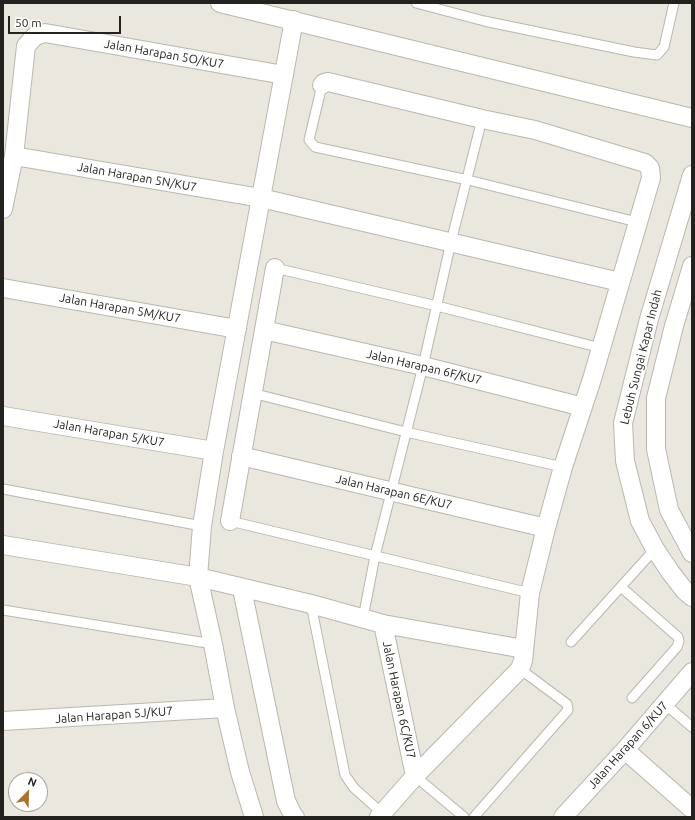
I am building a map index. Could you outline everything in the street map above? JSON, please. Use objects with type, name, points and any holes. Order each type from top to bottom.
[{"type":"street","points":[[220,3],[692,118]]},
{"type":"street","points":[[254,817],[240,772],[225,708],[198,577],[202,526],[214,451],[294,20]]},
{"type":"street","name":"Jalan Harapan 5O/KU7","points":[[14,156],[26,46],[34,36],[45,33],[284,75]]},
{"type":"street","points":[[322,85],[328,82],[482,119],[535,130],[645,163],[650,168],[651,178],[601,348],[563,467],[546,528],[530,593],[523,661],[520,670],[415,776],[381,815]]},
{"type":"street","points":[[3,209],[14,156]]},
{"type":"street","name":"Jalan Harapan 5N/KU7","points":[[14,156],[261,198],[620,282]]},
{"type":"street","name":"Lebuh Sungai Kapar Indah","points":[[692,174],[649,319],[623,423],[625,461],[640,522],[655,549],[671,573],[685,591],[692,597]]},
{"type":"street","name":"Lebuh Sungai Kapar Indah","points":[[692,266],[674,326],[656,398],[656,449],[669,510],[692,553]]},
{"type":"street","points":[[230,521],[275,268]]},
{"type":"street","name":"Jalan Harapan 5M/KU7","points":[[3,288],[237,329]]},
{"type":"street","name":"Jalan Harapan 6F/KU7","points":[[264,330],[423,366],[583,407]]},
{"type":"street","name":"Jalan Harapan 5/KU7","points":[[3,416],[214,451]]},
{"type":"street","name":"Jalan Harapan 6E/KU7","points":[[241,456],[546,528]]},
{"type":"street","points":[[3,545],[198,577],[242,589],[311,604],[384,624],[524,649]]},
{"type":"street","points":[[242,589],[286,801],[295,817]]},
{"type":"street","name":"Jalan Harapan 6C/KU7","points":[[384,624],[415,776]]},
{"type":"street","name":"Jalan Harapan 6/KU7","points":[[563,817],[625,750],[692,672]]},
{"type":"street","name":"Jalan Harapan 5J/KU7","points":[[3,721],[225,708]]},
{"type":"street","points":[[625,750],[692,809]]},
{"type":"lane","points":[[416,3],[431,5],[484,21],[634,52],[657,55],[664,48],[674,3]]},
{"type":"lane","points":[[322,85],[308,140],[315,147],[468,180],[638,222]]},
{"type":"lane","points":[[363,618],[375,556],[423,366],[451,242],[468,180],[482,119]]},
{"type":"lane","points":[[275,268],[437,306],[601,348]]},
{"type":"lane","points":[[252,393],[406,432],[563,467]]},
{"type":"lane","points":[[3,489],[202,526]]},
{"type":"lane","points":[[230,521],[530,593]]},
{"type":"lane","points":[[571,642],[655,549]]},
{"type":"lane","points":[[621,587],[678,637],[680,641],[677,647],[632,698]]},
{"type":"lane","points":[[311,604],[345,775],[354,788],[381,815]]},
{"type":"lane","points":[[3,610],[213,644]]},
{"type":"lane","points":[[474,817],[568,710],[567,704],[520,670]]},
{"type":"lane","points":[[665,704],[692,727]]},
{"type":"lane","points":[[415,776],[464,817]]}]
